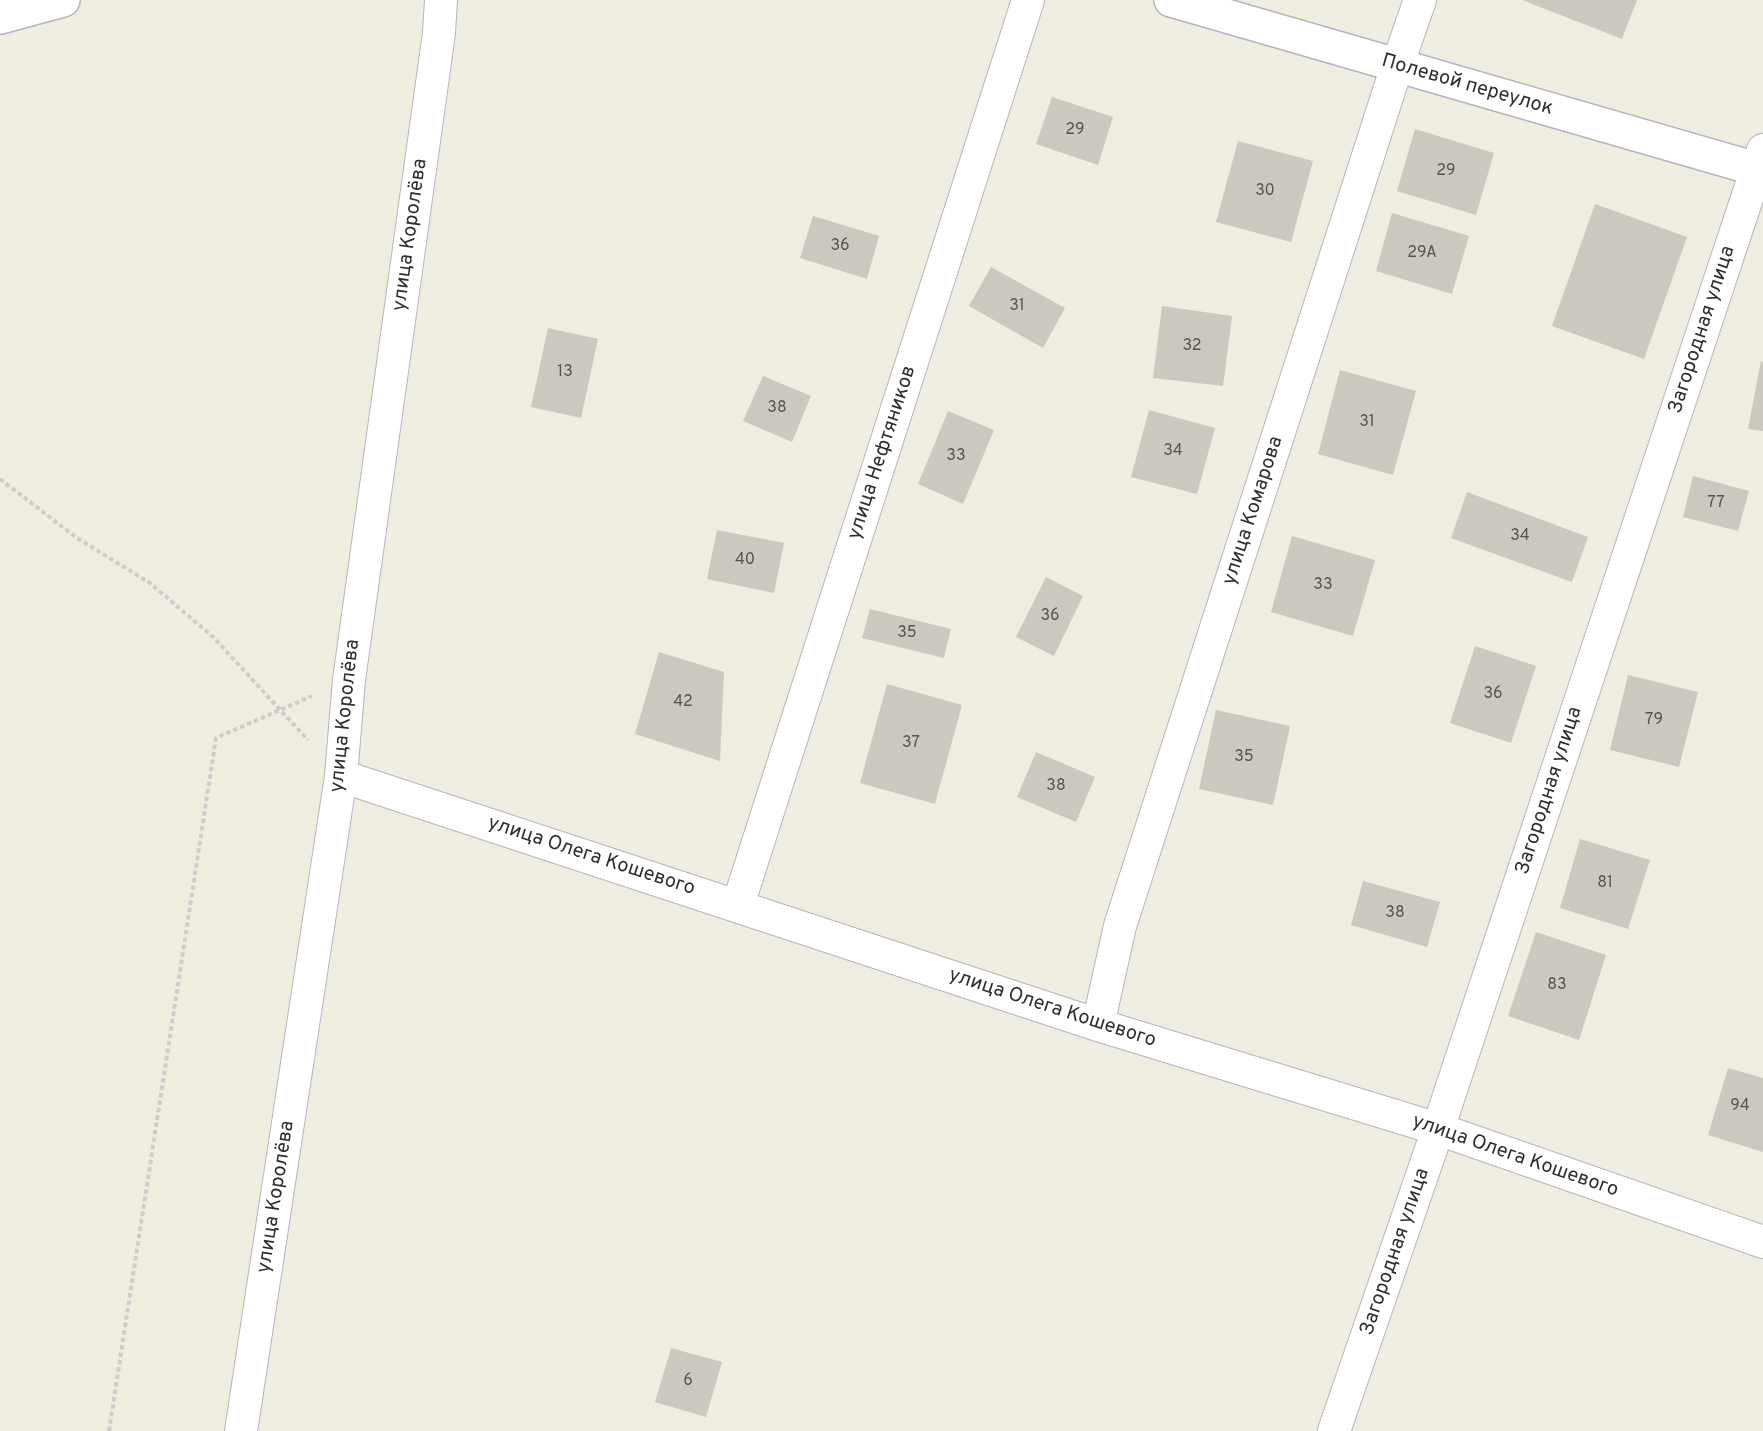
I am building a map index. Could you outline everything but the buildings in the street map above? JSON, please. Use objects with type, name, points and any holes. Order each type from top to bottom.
[{"type":"street","points":[[11,10],[63,0]]},
{"type":"street","name":"улица Королёва","points":[[241,1431],[341,776],[349,680],[439,33],[441,0]]},
{"type":"street","name":"улица Нефтяников","points":[[738,905],[1028,0]]},
{"type":"street","name":"Полевой переулок","points":[[1171,0],[1397,66],[1761,163]]},
{"type":"street","name":"улица Комарова","points":[[1098,1024],[1120,926],[1420,0]]},
{"type":"street","name":"Загородная улица","points":[[1334,1431],[1438,1129],[1761,163]]},
{"type":"street","name":"улица Олега Кошевого","points":[[341,776],[1098,1024],[1438,1129],[1763,1242]]},
{"type":"path","points":[[0,479],[76,538],[150,583],[213,637],[341,776]]},
{"type":"path","points":[[109,1431],[216,738],[349,680]]}]
